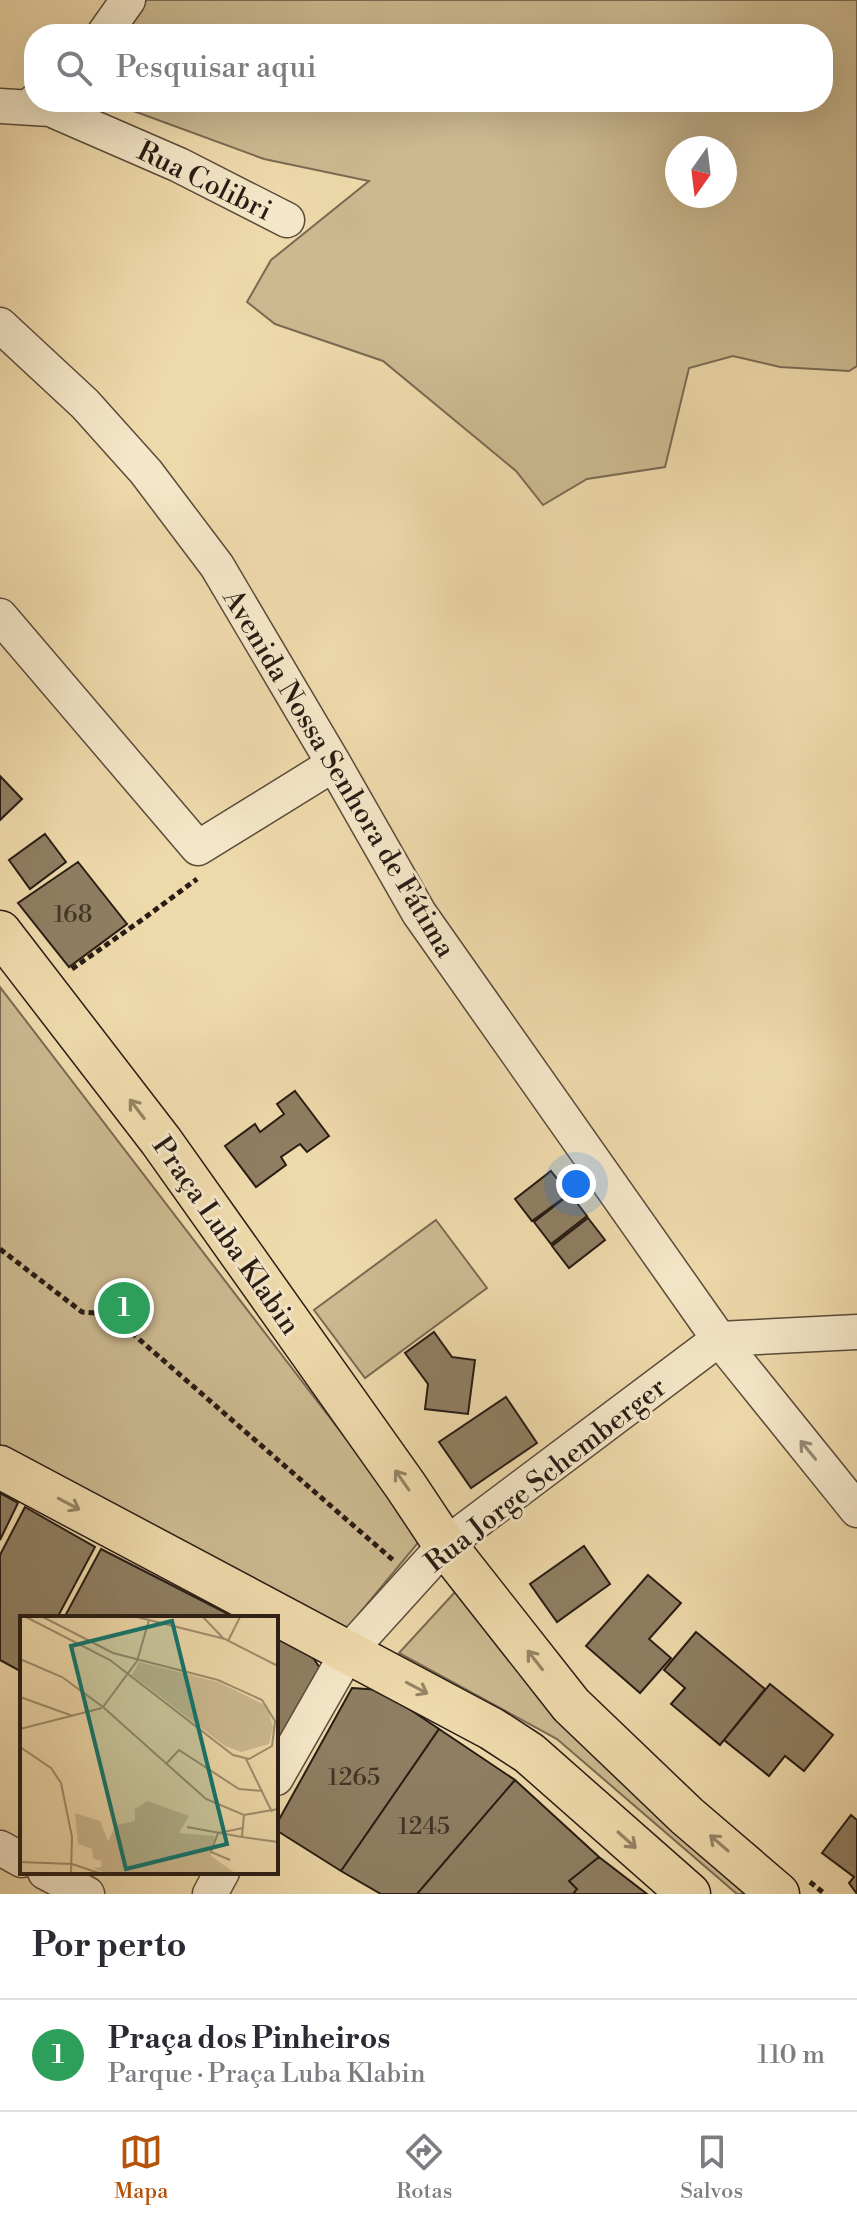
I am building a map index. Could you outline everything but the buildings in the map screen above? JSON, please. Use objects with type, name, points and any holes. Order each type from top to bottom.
[{"type":"main road","name":"Praça Luba Klabin","points":[[0,932],[161,1141],[445,1545],[571,1705],[687,1816],[778,1894]]},
{"type":"main road","points":[[0,1467],[456,1708],[529,1753],[689,1894]]},
{"type":"street","points":[[111,24],[128,0]]},
{"type":"street","name":"Rua Colibri","points":[[0,86],[24,96]]},
{"type":"street","points":[[0,106],[24,105]]},
{"type":"street","name":"Rua Colibri","points":[[61,112],[179,165],[287,220]]},
{"type":"street","name":"Avenida Nossa Senhora de Fátima","points":[[0,325],[85,404],[146,472],[217,566],[419,913],[719,1339],[857,1510]]},
{"type":"street","points":[[0,616],[198,848],[334,764]]},
{"type":"street","points":[[719,1339],[857,1332]]},
{"type":"street","name":"Rua Jorge Schemberger","points":[[278,1774],[348,1652],[445,1545],[719,1339]]},
{"type":"street","points":[[0,1848],[20,1859]]},
{"type":"street","points":[[49,1874],[87,1894]]},
{"type":"street","points":[[210,1894],[221,1874]]},
{"type":"path","points":[[44,987],[203,874],[198,848]]},
{"type":"path","points":[[0,1249],[82,1312],[110,1314],[414,1578]]},
{"type":"shaded area","points":[[146,0],[857,0],[857,366],[849,371],[780,367],[733,356],[689,368],[665,467],[587,479],[543,505],[516,471],[383,361],[275,324],[247,302],[271,260],[369,181],[264,159],[136,112],[833,112],[833,24],[131,24]]},
{"type":"shaded area","points":[[0,987],[422,1538],[344,1632],[0,1451]]},
{"type":"shaded area","points":[[436,1220],[487,1288],[365,1378],[314,1310]]},
{"type":"shaded area","points":[[455,1592],[755,1894],[737,1894],[557,1739],[399,1653]]},
{"type":"place","name":"Praça dos Pinheiros","points":[[124,1308]]}]
